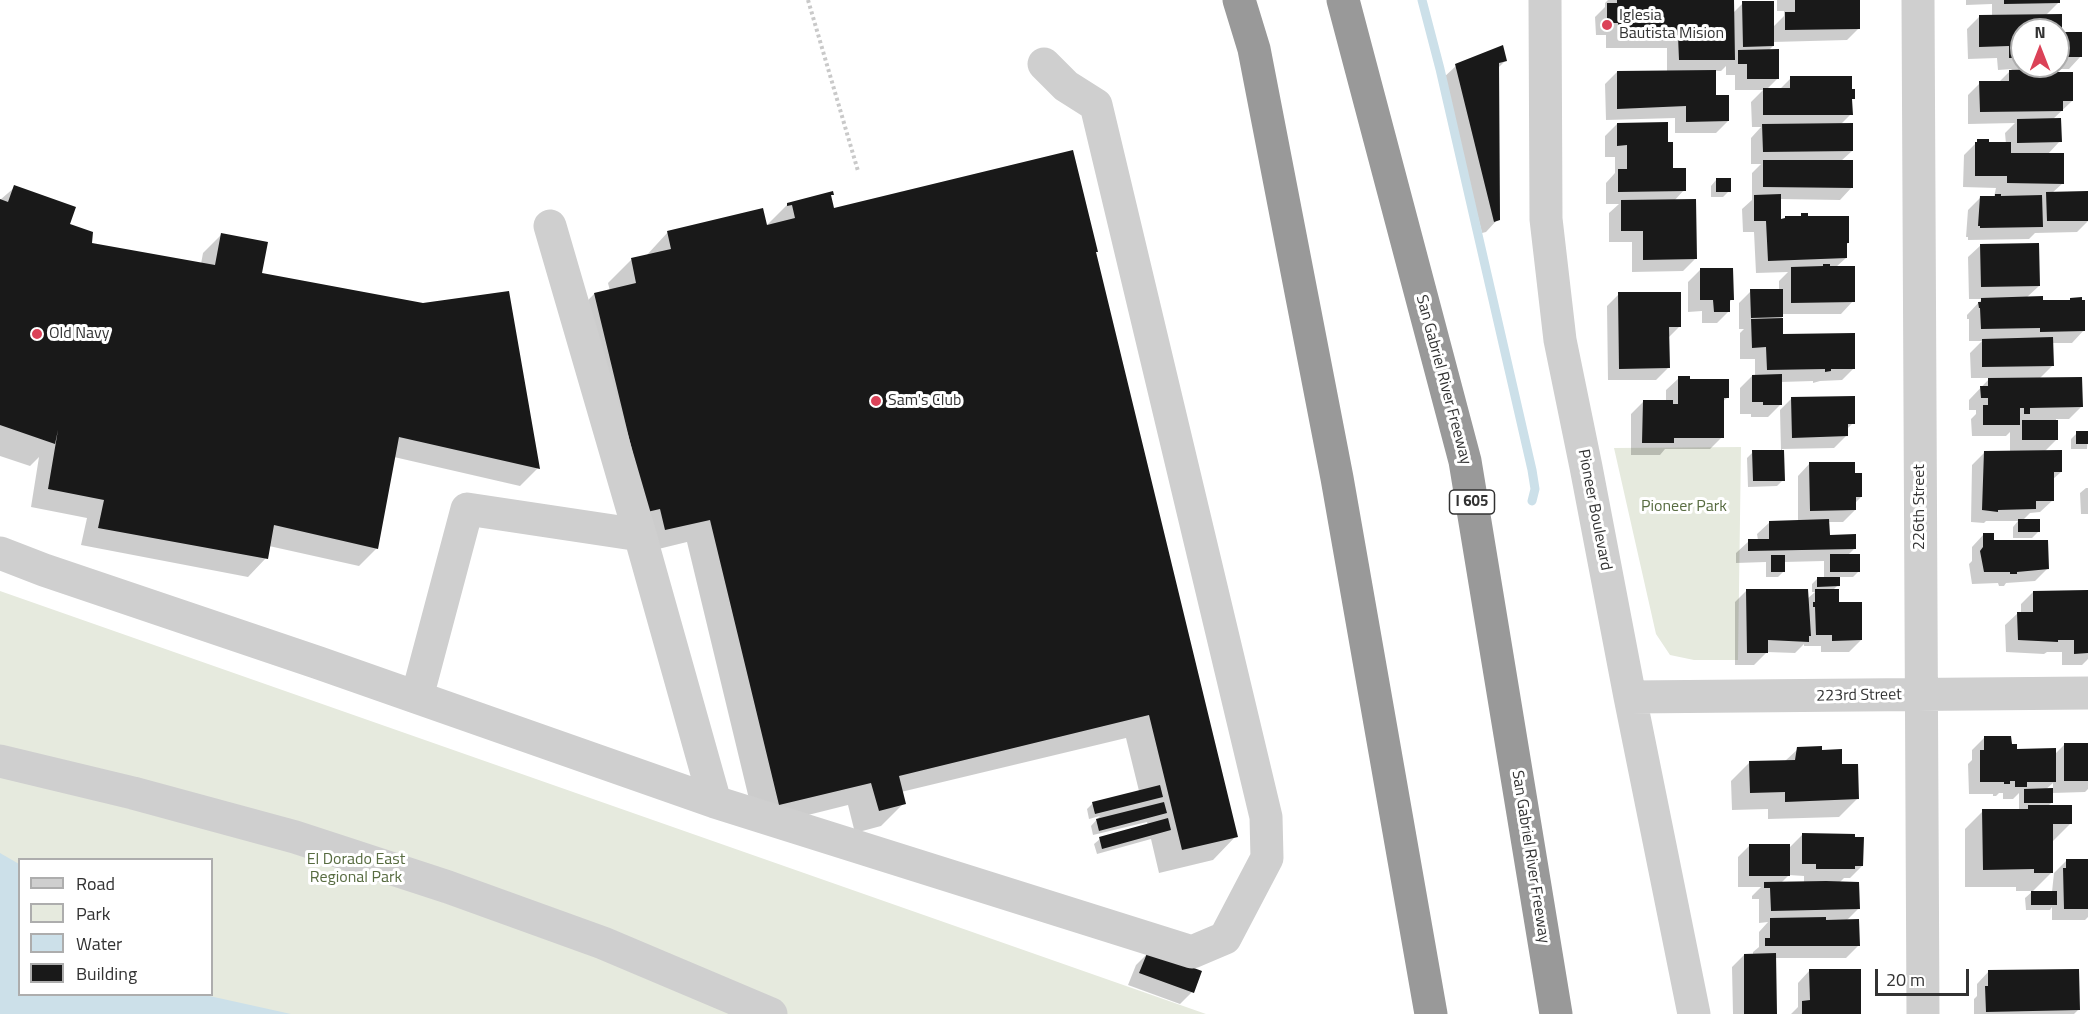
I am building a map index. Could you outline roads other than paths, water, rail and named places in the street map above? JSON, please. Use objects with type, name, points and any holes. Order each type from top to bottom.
[{"type":"highway","points":[[1239,0],[1254,49],[1332,454],[1431,1014]]},
{"type":"highway","name":"San Gabriel River Freeway","points":[[1343,0],[1465,461],[1556,1014]]},
{"type":"street","name":"Pioneer Boulevard","points":[[1545,0],[1546,219],[1548,254],[1560,340],[1694,1014]]},
{"type":"street","name":"226th Street","points":[[1918,0],[1923,1014]]},
{"type":"street","points":[[0,553],[715,802],[1192,952],[1225,938],[1267,858],[1266,817],[1096,105],[1066,86],[1044,64]]},
{"type":"street","points":[[550,226],[715,802]]},
{"type":"street","points":[[417,698],[467,509],[640,535]]},
{"type":"street","name":"223rd Street","points":[[1630,698],[2088,693]]},
{"type":"street","points":[[0,761],[133,793],[295,837],[415,876],[603,943],[771,1014]]},
{"type":"water","points":[[0,853],[18,863],[18,996],[210,996],[291,1014],[0,1014]]},
{"type":"waterway","points":[[1422,0],[1440,69],[1532,470],[1535,489],[1532,501]]},
{"type":"place","name":"Iglesia Bautista Mision","points":[[1607,25]]},
{"type":"place","name":"Old Navy","points":[[37,334]]},
{"type":"place","name":"Sam's Club","points":[[876,401]]},
{"type":"park label","name":"Pioneer Park","points":[[1684,507]]},
{"type":"park label","name":"El Dorado East Regional Park","points":[[356,869]]}]
